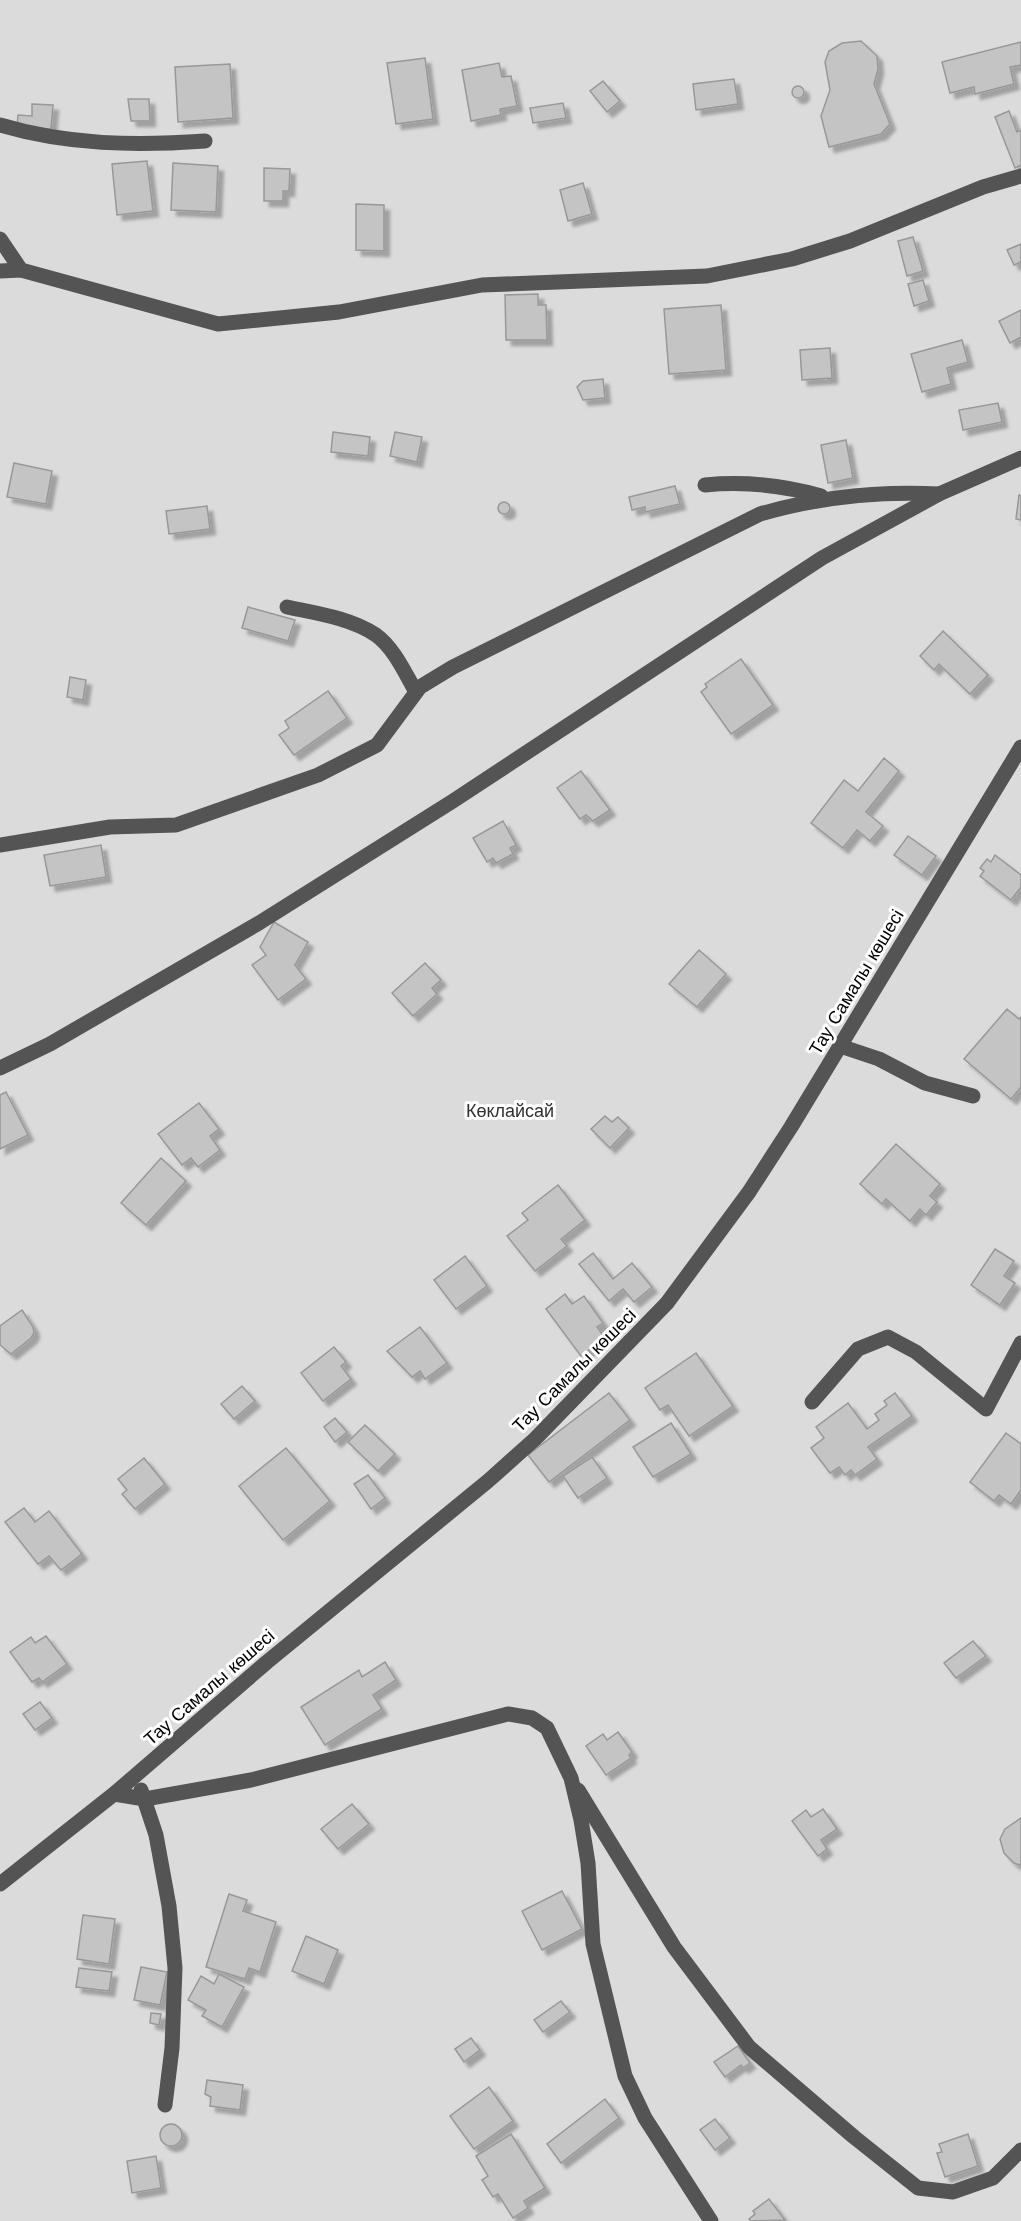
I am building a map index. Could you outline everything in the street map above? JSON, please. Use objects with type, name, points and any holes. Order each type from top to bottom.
[{"type":"street","points":[[0,125],[36,136],[142,146],[205,141]]},
{"type":"street","points":[[0,271],[21,270],[218,324],[339,312],[482,285],[707,276],[792,259],[850,241],[983,187],[1021,176]]},
{"type":"street","points":[[0,239],[21,270]]},
{"type":"street","points":[[0,1068],[50,1044],[259,923],[453,801],[822,558],[939,494],[1021,458]]},
{"type":"street","points":[[705,485],[729,483],[786,486],[830,498]]},
{"type":"street","points":[[0,845],[110,827],[176,825],[318,775],[377,745],[416,692],[453,667],[729,528],[760,514],[806,500],[900,492],[939,494]]},
{"type":"street","points":[[286,607],[349,622],[376,635],[398,660],[416,692]]},
{"type":"street","name":"Тау Самалы көшесі","points":[[0,1884],[114,1794],[267,1662],[488,1481],[535,1439],[667,1304],[749,1192],[1021,747]]},
{"type":"street","points":[[840,1046],[879,1059],[925,1083],[973,1096]]},
{"type":"street","points":[[812,1402],[858,1349],[888,1337],[916,1352],[986,1409],[1021,1343]]},
{"type":"street","points":[[114,1794],[145,1799],[250,1780],[508,1714],[532,1718],[547,1728],[572,1783],[592,1811],[674,1947],[749,2048],[918,2188],[953,2192],[993,2178],[1021,2150]]},
{"type":"street","points":[[134,1777],[145,1799],[156,1835],[169,1906],[175,1968],[172,2048],[165,2104]]},
{"type":"street","points":[[572,1783],[588,1863],[593,1944],[625,2076],[645,2118],[711,2221]]},
{"type":"green space","name":"Көклайсай","points":[[0,0],[1021,0],[1021,2221],[0,2221]]},
{"type":"building","points":[[861,41],[877,56],[878,69],[874,84],[890,124],[881,134],[829,147],[821,116],[830,90],[825,62],[829,51],[842,43]]},
{"type":"building","points":[[1021,42],[1021,65],[1010,67],[1014,84],[975,94],[974,87],[950,93],[942,62]]},
{"type":"building","points":[[425,58],[433,119],[396,124],[387,63]]},
{"type":"building","points":[[499,63],[502,77],[511,76],[517,106],[500,109],[501,115],[471,121],[462,70]]},
{"type":"building","points":[[230,64],[233,118],[178,122],[175,67]]},
{"type":"building","points":[[734,79],[738,104],[696,110],[693,84]]},
{"type":"building","points":[[603,81],[620,101],[607,112],[590,91]]},
{"type":"building","points":[[798,86],[804,92],[798,98],[792,92]]},
{"type":"building","points":[[128,99],[149,99],[150,121],[131,121]]},
{"type":"building","points":[[563,103],[566,118],[533,123],[530,108]]},
{"type":"building","points":[[32,104],[53,105],[51,129],[17,127],[18,115],[32,116]]},
{"type":"building","points":[[1009,111],[1017,132],[1021,130],[1021,165],[1015,168],[995,117]]},
{"type":"building","points":[[147,161],[153,211],[117,215],[112,164]]},
{"type":"building","points":[[173,163],[218,166],[216,212],[171,210]]},
{"type":"building","points":[[264,168],[290,169],[289,191],[283,191],[283,201],[264,201]]},
{"type":"building","points":[[583,183],[592,214],[568,221],[560,190]]},
{"type":"building","points":[[356,204],[384,205],[384,251],[356,250]]},
{"type":"building","points":[[913,237],[923,271],[907,276],[898,241]]},
{"type":"building","points":[[1021,244],[1021,262],[1014,265],[1007,250]]},
{"type":"building","points":[[923,280],[929,301],[914,306],[908,284]]},
{"type":"building","points":[[538,294],[538,305],[546,305],[547,340],[506,340],[505,295]]},
{"type":"building","points":[[721,305],[726,370],[669,374],[664,309]]},
{"type":"building","points":[[1021,310],[1021,337],[1010,343],[999,321]]},
{"type":"building","points":[[962,340],[968,362],[947,368],[951,384],[922,392],[911,354]]},
{"type":"building","points":[[830,348],[832,378],[802,380],[800,350]]},
{"type":"building","points":[[603,379],[605,398],[583,400],[577,387],[583,381]]},
{"type":"building","points":[[998,403],[1002,422],[963,430],[959,410]]},
{"type":"building","points":[[333,432],[370,437],[368,456],[331,452]]},
{"type":"building","points":[[395,432],[422,437],[417,462],[390,456]]},
{"type":"building","points":[[846,440],[853,478],[828,483],[821,445]]},
{"type":"building","points":[[14,463],[52,471],[46,504],[7,497]]},
{"type":"building","points":[[675,486],[680,504],[645,512],[645,507],[632,510],[629,497]]},
{"type":"building","points":[[1019,495],[1021,496],[1021,520],[1016,519]]},
{"type":"building","points":[[506,502],[510,508],[506,514],[502,514],[498,506]]},
{"type":"building","points":[[207,506],[210,529],[169,534],[166,511]]},
{"type":"building","points":[[248,607],[295,620],[288,641],[242,628]]},
{"type":"building","points":[[943,631],[988,675],[970,694],[939,664],[934,670],[920,656]]},
{"type":"building","points":[[741,659],[773,705],[731,734],[701,692],[707,687],[705,684]]},
{"type":"building","points":[[70,677],[86,680],[83,700],[67,697]]},
{"type":"building","points":[[328,691],[347,718],[294,755],[279,735],[289,728],[285,721]]},
{"type":"building","points":[[884,758],[899,771],[866,812],[883,826],[870,841],[857,830],[843,848],[811,823],[844,780],[858,791]]},
{"type":"building","points":[[581,771],[610,810],[593,821],[586,815],[580,819],[557,788]]},
{"type":"building","points":[[503,821],[516,845],[510,848],[513,854],[496,863],[493,858],[487,862],[473,838]]},
{"type":"building","points":[[908,836],[936,856],[922,875],[894,855]]},
{"type":"building","points":[[101,845],[106,877],[50,886],[44,855]]},
{"type":"building","points":[[995,855],[1021,875],[1021,887],[1011,900],[980,876],[984,871],[980,868],[987,859],[991,862]]},
{"type":"building","points":[[274,922],[308,942],[295,965],[306,979],[278,1000],[252,965],[266,955],[260,947]]},
{"type":"building","points":[[699,950],[726,974],[697,1007],[669,984]]},
{"type":"building","points":[[425,963],[441,980],[432,988],[437,994],[413,1016],[392,993]]},
{"type":"building","points":[[1007,1009],[1019,1019],[1021,1017],[1021,1087],[1011,1099],[964,1059]]},
{"type":"building","points":[[6,1092],[28,1135],[0,1149],[0,1095]]},
{"type":"building","points":[[199,1103],[219,1129],[210,1136],[220,1150],[198,1167],[191,1158],[182,1165],[158,1134]]},
{"type":"building","points":[[605,1116],[612,1122],[618,1117],[629,1128],[610,1148],[591,1129]]},
{"type":"building","points":[[896,1144],[940,1184],[930,1196],[937,1202],[926,1215],[920,1209],[910,1221],[886,1199],[882,1204],[860,1184]]},
{"type":"building","points":[[161,1158],[186,1181],[146,1225],[121,1203]]},
{"type":"building","points":[[558,1185],[585,1220],[561,1239],[567,1246],[535,1271],[507,1236],[528,1220],[522,1213]]},
{"type":"building","points":[[995,1249],[1014,1261],[1004,1276],[1015,1283],[1000,1305],[971,1285]]},
{"type":"building","points":[[593,1253],[613,1279],[632,1263],[652,1287],[634,1302],[623,1289],[609,1301],[579,1264]]},
{"type":"building","points":[[465,1256],[487,1286],[456,1309],[434,1280]]},
{"type":"building","points":[[565,1294],[572,1304],[584,1296],[603,1323],[597,1327],[605,1338],[581,1356],[546,1309]]},
{"type":"building","points":[[22,1310],[33,1327],[34,1333],[11,1354],[0,1345],[0,1326]]},
{"type":"building","points":[[420,1327],[447,1363],[425,1379],[420,1371],[412,1377],[387,1351]]},
{"type":"building","points":[[334,1347],[346,1362],[341,1366],[351,1379],[323,1401],[301,1373]]},
{"type":"building","points":[[696,1353],[733,1406],[689,1436],[668,1405],[660,1410],[645,1388]]},
{"type":"building","points":[[242,1386],[255,1401],[234,1419],[221,1404]]},
{"type":"building","points":[[609,1393],[630,1420],[549,1482],[528,1455]]},
{"type":"building","points":[[895,1393],[912,1416],[868,1447],[877,1459],[855,1475],[851,1470],[845,1475],[839,1467],[830,1473],[811,1448],[824,1438],[816,1427],[848,1403],[867,1429],[879,1420],[875,1414],[887,1405],[884,1401]]},
{"type":"building","points":[[335,1418],[347,1432],[335,1442],[324,1427]]},
{"type":"building","points":[[671,1423],[691,1454],[653,1477],[633,1447]]},
{"type":"building","points":[[365,1425],[395,1454],[378,1471],[348,1442]]},
{"type":"building","points":[[1006,1433],[1021,1444],[1021,1490],[1011,1504],[999,1495],[994,1501],[970,1482]]},
{"type":"building","points":[[286,1448],[330,1501],[283,1540],[239,1486]]},
{"type":"building","points":[[592,1457],[607,1478],[578,1498],[563,1476]]},
{"type":"building","points":[[144,1458],[165,1484],[135,1509],[122,1494],[127,1490],[118,1479]]},
{"type":"building","points":[[368,1475],[385,1498],[371,1509],[354,1484]]},
{"type":"building","points":[[24,1508],[35,1522],[49,1511],[82,1554],[61,1570],[49,1556],[38,1564],[5,1522]]},
{"type":"building","points":[[46,1636],[67,1664],[42,1682],[39,1678],[32,1682],[10,1652],[31,1637],[35,1643]]},
{"type":"building","points":[[973,1641],[986,1656],[956,1678],[944,1663]]},
{"type":"building","points":[[385,1662],[396,1680],[373,1695],[382,1709],[325,1745],[301,1707],[359,1670],[362,1677]]},
{"type":"building","points":[[40,1702],[52,1718],[35,1730],[23,1714]]},
{"type":"building","points":[[618,1732],[632,1752],[629,1755],[631,1758],[606,1775],[586,1746],[603,1734],[607,1740]]},
{"type":"building","points":[[352,1804],[369,1824],[338,1849],[321,1829]]},
{"type":"building","points":[[823,1809],[837,1829],[821,1840],[827,1849],[818,1856],[792,1821],[806,1810],[811,1817]]},
{"type":"building","points":[[1021,1818],[1020,1865],[1014,1863],[1004,1853],[1000,1839],[1005,1829]]},
{"type":"building","points":[[562,1891],[582,1929],[542,1950],[522,1911]]},
{"type":"building","points":[[229,1894],[247,1900],[243,1911],[276,1922],[260,1972],[249,1968],[245,1979],[206,1967]]},
{"type":"building","points":[[83,1915],[115,1919],[109,1964],[77,1959]]},
{"type":"building","points":[[306,1936],[338,1950],[324,1984],[292,1971]]},
{"type":"building","points":[[141,1967],[167,1972],[160,2005],[134,2000]]},
{"type":"building","points":[[79,1968],[112,1972],[109,1991],[76,1987]]},
{"type":"building","points":[[219,1974],[244,1987],[222,2027],[202,2016],[206,2010],[188,2000],[201,1976],[214,1984]]},
{"type":"building","points":[[561,2001],[570,2012],[543,2032],[534,2020]]},
{"type":"building","points":[[151,2013],[161,2014],[159,2025],[150,2023]]},
{"type":"building","points":[[471,2038],[480,2050],[464,2062],[455,2049]]},
{"type":"building","points":[[738,2046],[750,2063],[743,2068],[741,2065],[725,2077],[714,2062]]},
{"type":"building","points":[[207,2080],[243,2085],[240,2110],[210,2106],[211,2097],[205,2094]]},
{"type":"building","points":[[489,2087],[513,2121],[474,2149],[450,2116]]},
{"type":"building","points":[[605,2099],[619,2118],[561,2163],[547,2144]]},
{"type":"building","points":[[715,2119],[730,2138],[715,2150],[700,2130]]},
{"type":"building","points":[[171,2124],[181,2131],[182,2135],[175,2145],[171,2146],[161,2139],[160,2135],[167,2125]]},
{"type":"building","points":[[511,2134],[545,2188],[524,2201],[528,2208],[513,2218],[498,2194],[493,2197],[482,2180],[488,2176],[476,2156]]},
{"type":"building","points":[[968,2134],[978,2166],[945,2177],[937,2153],[942,2152],[939,2144]]},
{"type":"building","points":[[156,2156],[161,2188],[132,2193],[127,2161]]},
{"type":"building","points":[[769,2199],[785,2220],[751,2221],[749,2219],[755,2214],[753,2211]]}]
